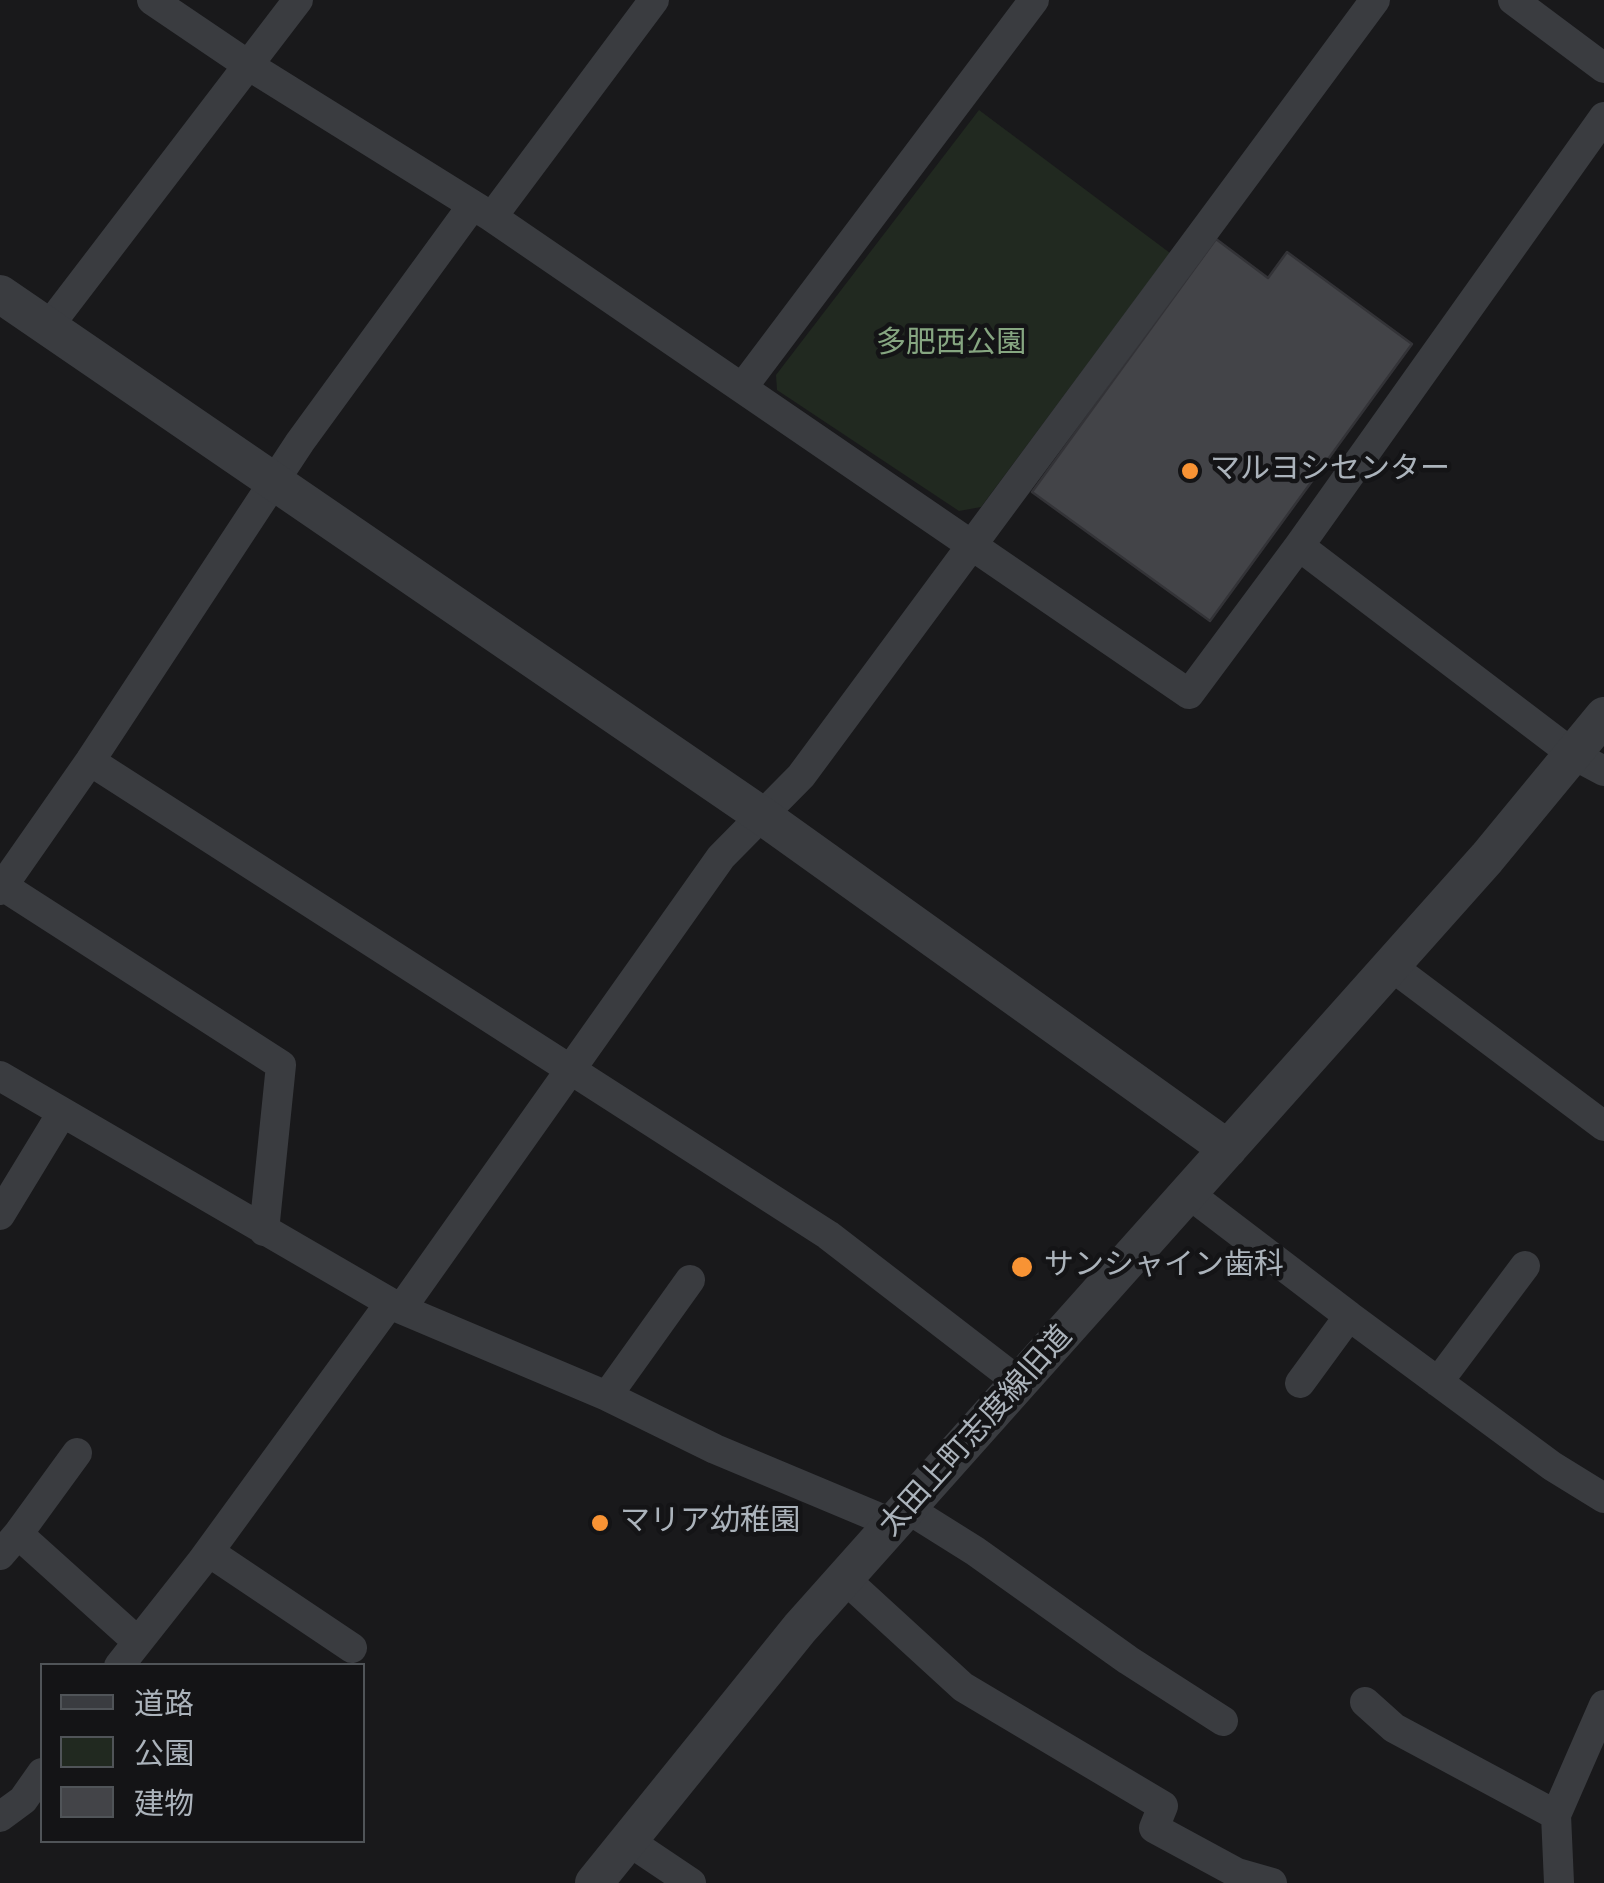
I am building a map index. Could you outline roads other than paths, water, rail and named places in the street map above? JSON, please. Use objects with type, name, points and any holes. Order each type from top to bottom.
[{"type":"street","points":[[152,0],[482,212],[1190,694],[1300,546],[1604,117]]},
{"type":"street","points":[[48,326],[298,0]]},
{"type":"street","points":[[264,1231],[281,1064],[1,888],[90,761],[273,482],[482,212],[654,0]]},
{"type":"street","points":[[742,388],[1034,0]]},
{"type":"street","points":[[78,1452],[9,1545],[128,1654],[572,1068],[720,857],[801,776],[1375,0]]},
{"type":"street","points":[[1514,0],[1604,68]]},
{"type":"street","points":[[0,294],[761,815],[1228,1149]]},
{"type":"street","points":[[1300,546],[1589,763]]},
{"type":"street","name":"太田上町志度線旧道","points":[[594,1883],[760,1674],[1391,966],[1589,763],[1604,716]]},
{"type":"street","points":[[90,761],[828,1235],[1020,1383]]},
{"type":"street","points":[[1391,966],[1604,1126]]},
{"type":"street","points":[[0,1076],[395,1306],[607,1396],[714,1450],[901,1517],[975,1550],[1128,1660],[1223,1721]]},
{"type":"street","points":[[0,1215],[62,1113]]},
{"type":"street","points":[[1188,1194],[1552,1466],[1604,1498]]},
{"type":"street","points":[[1438,1382],[1525,1266]]},
{"type":"street","points":[[607,1396],[690,1280]]},
{"type":"street","points":[[1300,1383],[1349,1316]]},
{"type":"street","points":[[208,1552],[352,1648]]},
{"type":"street","points":[[845,1579],[963,1688],[1163,1806],[1154,1828],[1237,1874],[1272,1883]]},
{"type":"street","points":[[1366,1702],[1394,1728],[1556,1816]]},
{"type":"street","points":[[1559,1883],[1556,1816],[1604,1705]]},
{"type":"street","points":[[2,1810],[23,1800],[40,1776]]},
{"type":"street","points":[[628,1840],[691,1883]]},
{"type":"place","name":"マルヨシセンター","points":[[1190,471]]},
{"type":"place","name":"サンシャイン歯科","points":[[1022,1267]]},
{"type":"place","name":"マリア幼稚園","points":[[600,1523]]},
{"type":"park label","name":"多肥西公園","points":[[951,345]]}]
